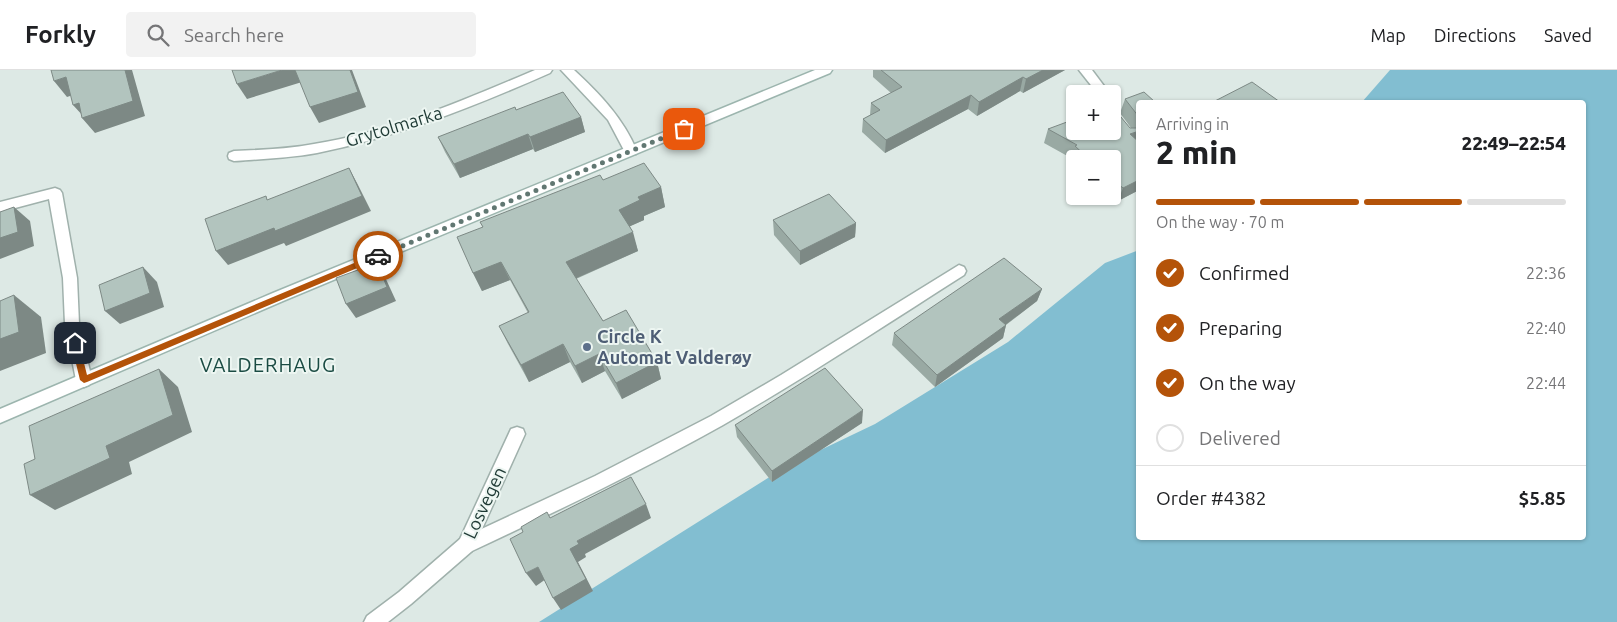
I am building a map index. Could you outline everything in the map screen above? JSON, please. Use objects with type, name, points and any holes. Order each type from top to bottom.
[{"type":"main road","name":"Grytolmarka","points":[[234,156],[261,156],[306,151],[374,136],[457,107],[546,70]]},
{"type":"main road","points":[[567,70],[595,96],[619,123],[631,151]]},
{"type":"main road","points":[[0,416],[278,297],[826,70]]},
{"type":"main road","points":[[1085,70],[1098,85]]},
{"type":"main road","points":[[0,207],[55,193],[70,278],[72,324],[84,380]]},
{"type":"main road","points":[[466,546],[681,440],[848,342],[959,271]]},
{"type":"main road","name":"Losvegen","points":[[373,622],[405,598],[466,546],[517,434]]},
{"type":"water","points":[[1390,70],[1617,70],[1617,622],[539,622],[787,466],[875,424],[1008,342],[1105,263],[1136,251],[1136,540],[1586,540],[1586,100],[1364,100]]},
{"type":"building","points":[[51,70],[125,70],[133,101],[82,118],[79,103],[73,105],[66,77],[54,81]]},
{"type":"building","points":[[232,70],[282,70],[237,84]]},
{"type":"building","points":[[295,70],[350,70],[358,92],[310,107]]},
{"type":"building","points":[[881,70],[1043,70],[1026,79],[1023,77],[979,102],[971,95],[886,140],[863,119],[880,110],[871,103],[902,87]]},
{"type":"building","points":[[1252,82],[1277,100],[1217,100]]},
{"type":"building","points":[[563,92],[581,117],[530,137],[528,134],[454,164],[438,137],[515,107],[516,110]]},
{"type":"building","points":[[1144,92],[1153,100],[1136,100],[1136,113],[1125,99]]},
{"type":"building","points":[[1121,117],[1130,128],[1136,128],[1136,132],[1130,134],[1136,139],[1136,182],[1123,188],[1121,186],[1121,150],[1079,150],[1075,146],[1077,145],[1068,140],[1121,140]]},
{"type":"building","points":[[1066,122],[1066,139],[1048,129]]},
{"type":"building","points":[[644,163],[661,187],[638,197],[640,200],[619,210],[633,232],[566,262],[603,321],[626,310],[657,362],[616,383],[599,354],[575,366],[563,344],[521,365],[499,326],[529,312],[501,262],[473,273],[457,237],[483,227],[480,222],[600,175],[603,180]]},
{"type":"building","points":[[349,168],[362,196],[275,231],[274,228],[216,251],[205,219],[266,196],[267,200]]},
{"type":"building","points":[[829,194],[856,223],[800,251],[773,220]]},
{"type":"building","points":[[14,207],[18,232],[0,238],[0,212]]},
{"type":"building","points":[[1004,258],[1042,289],[999,319],[1006,325],[937,375],[894,333]]},
{"type":"building","points":[[377,263],[387,287],[346,304],[336,278]]},
{"type":"building","points":[[143,267],[150,293],[105,311],[99,285]]},
{"type":"building","points":[[14,295],[19,332],[0,339],[0,301]]},
{"type":"building","points":[[825,368],[863,410],[772,471],[735,425]]},
{"type":"building","points":[[159,369],[173,415],[106,446],[110,458],[30,495],[24,464],[35,459],[29,426]]},
{"type":"building","points":[[631,477],[646,504],[577,541],[579,544],[570,549],[586,579],[553,598],[538,567],[526,573],[510,539],[523,532],[521,527],[547,512],[550,518]]},
{"type":"way so far","points":[[378,256],[684,129]]},
{"type":"place","name":"Circle K Automat Valderøy","points":[[587,347]]},
{"type":"district","name":"VALDERHAUG","points":[[268,365]]},
{"type":"route","points":[[75,343],[84,380],[378,256]]}]
